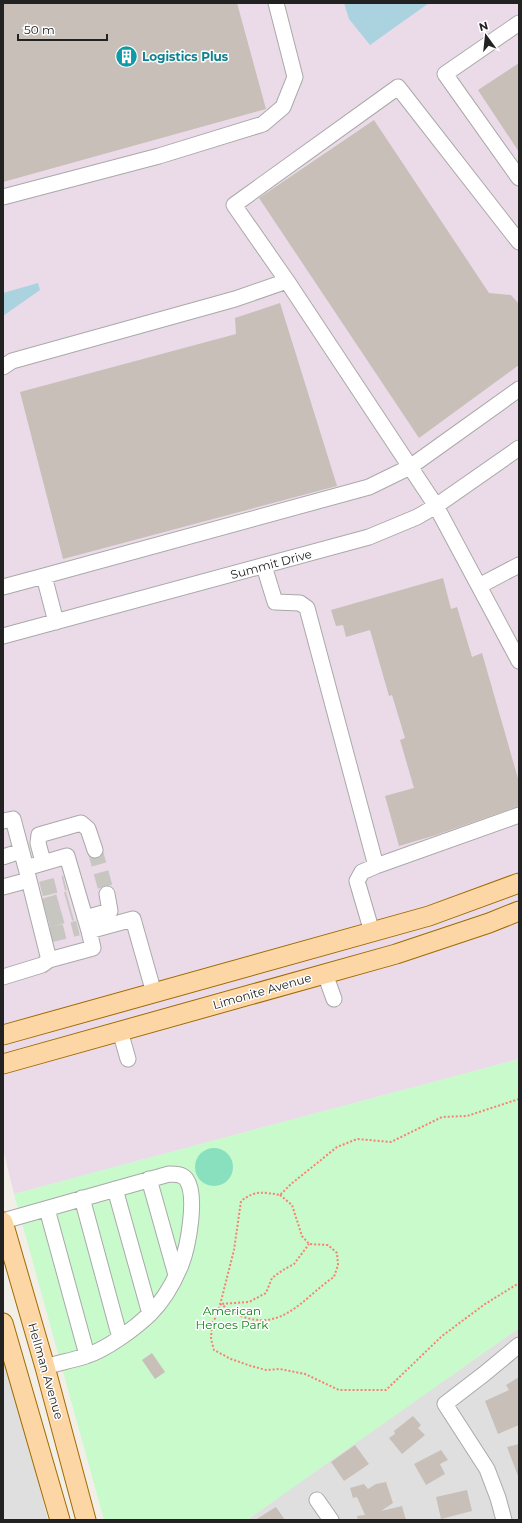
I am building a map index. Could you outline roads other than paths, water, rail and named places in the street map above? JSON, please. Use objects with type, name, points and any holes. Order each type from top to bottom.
[{"type":"main road","points":[[3,1035],[429,916],[519,883]]},
{"type":"main road","name":"Limonite Avenue","points":[[3,1064],[396,954],[489,923],[519,911]]},
{"type":"main road","points":[[325,974],[367,949],[372,942],[372,932]]},
{"type":"main road","name":"Hellman Avenue","points":[[3,1222],[45,1366],[86,1520]]},
{"type":"main road","points":[[4,1333],[60,1520]]},
{"type":"street","points":[[3,197],[160,156],[263,124],[283,107],[295,77],[276,3]]},
{"type":"street","points":[[519,23],[445,74],[519,178]]},
{"type":"street","points":[[519,242],[398,87],[234,205],[287,281],[436,506],[519,661]]},
{"type":"street","points":[[3,368],[12,361],[235,299],[287,281]]},
{"type":"street","points":[[3,587],[369,487],[410,467],[519,389]]},
{"type":"street","name":"Summit Drive","points":[[3,636],[369,537],[417,517],[436,506],[519,448]]},
{"type":"street","points":[[264,566],[275,602],[300,603],[308,608],[376,866]]},
{"type":"street","points":[[479,586],[518,567]]},
{"type":"street","points":[[44,576],[56,622]]},
{"type":"street","points":[[372,932],[358,881],[362,872],[519,815]]},
{"type":"street","points":[[3,821],[12,819],[44,921],[49,960]]},
{"type":"street","points":[[32,882],[43,862],[38,843],[39,835],[81,823],[88,829],[95,850]]},
{"type":"street","points":[[3,857],[22,852]]},
{"type":"street","points":[[3,977],[42,965],[49,960],[93,948],[80,915],[70,882],[67,856],[43,862]]},
{"type":"street","points":[[3,887],[32,882]]},
{"type":"street","points":[[80,915],[110,911],[107,894]]},
{"type":"street","points":[[80,915],[132,919],[154,992]]},
{"type":"street","points":[[325,974],[334,999]]},
{"type":"street","points":[[120,1031],[128,1058]]},
{"type":"street","points":[[3,1222],[149,1179],[175,1174],[185,1178],[188,1184],[191,1212],[189,1236],[181,1265],[168,1290],[150,1314],[120,1338],[87,1355],[45,1366]]},
{"type":"street","points":[[149,1179],[176,1275]]},
{"type":"street","points":[[115,1189],[150,1314]]},
{"type":"street","points":[[82,1198],[120,1338]]},
{"type":"street","points":[[47,1209],[87,1355]]},
{"type":"street","points":[[504,1520],[498,1498],[487,1469],[445,1404],[519,1345]]},
{"type":"street","points":[[316,1500],[331,1520]]},
{"type":"water","points":[[344,3],[429,3],[370,45],[349,19]]},
{"type":"water","points":[[38,283],[40,290],[3,316],[3,293]]},
{"type":"tunnel","points":[[95,850],[107,894]]},
{"type":"tunnel","points":[[41,889],[65,883]]},
{"type":"tunnel","points":[[44,906],[68,899]]},
{"type":"tunnel","points":[[48,920],[72,913]]},
{"type":"tunnel","points":[[50,935],[78,928]]},
{"type":"place","name":"Logistics Plus","points":[[127,56]]},
{"type":"park label","name":"American Heroes Park","points":[[232,1317]]}]
